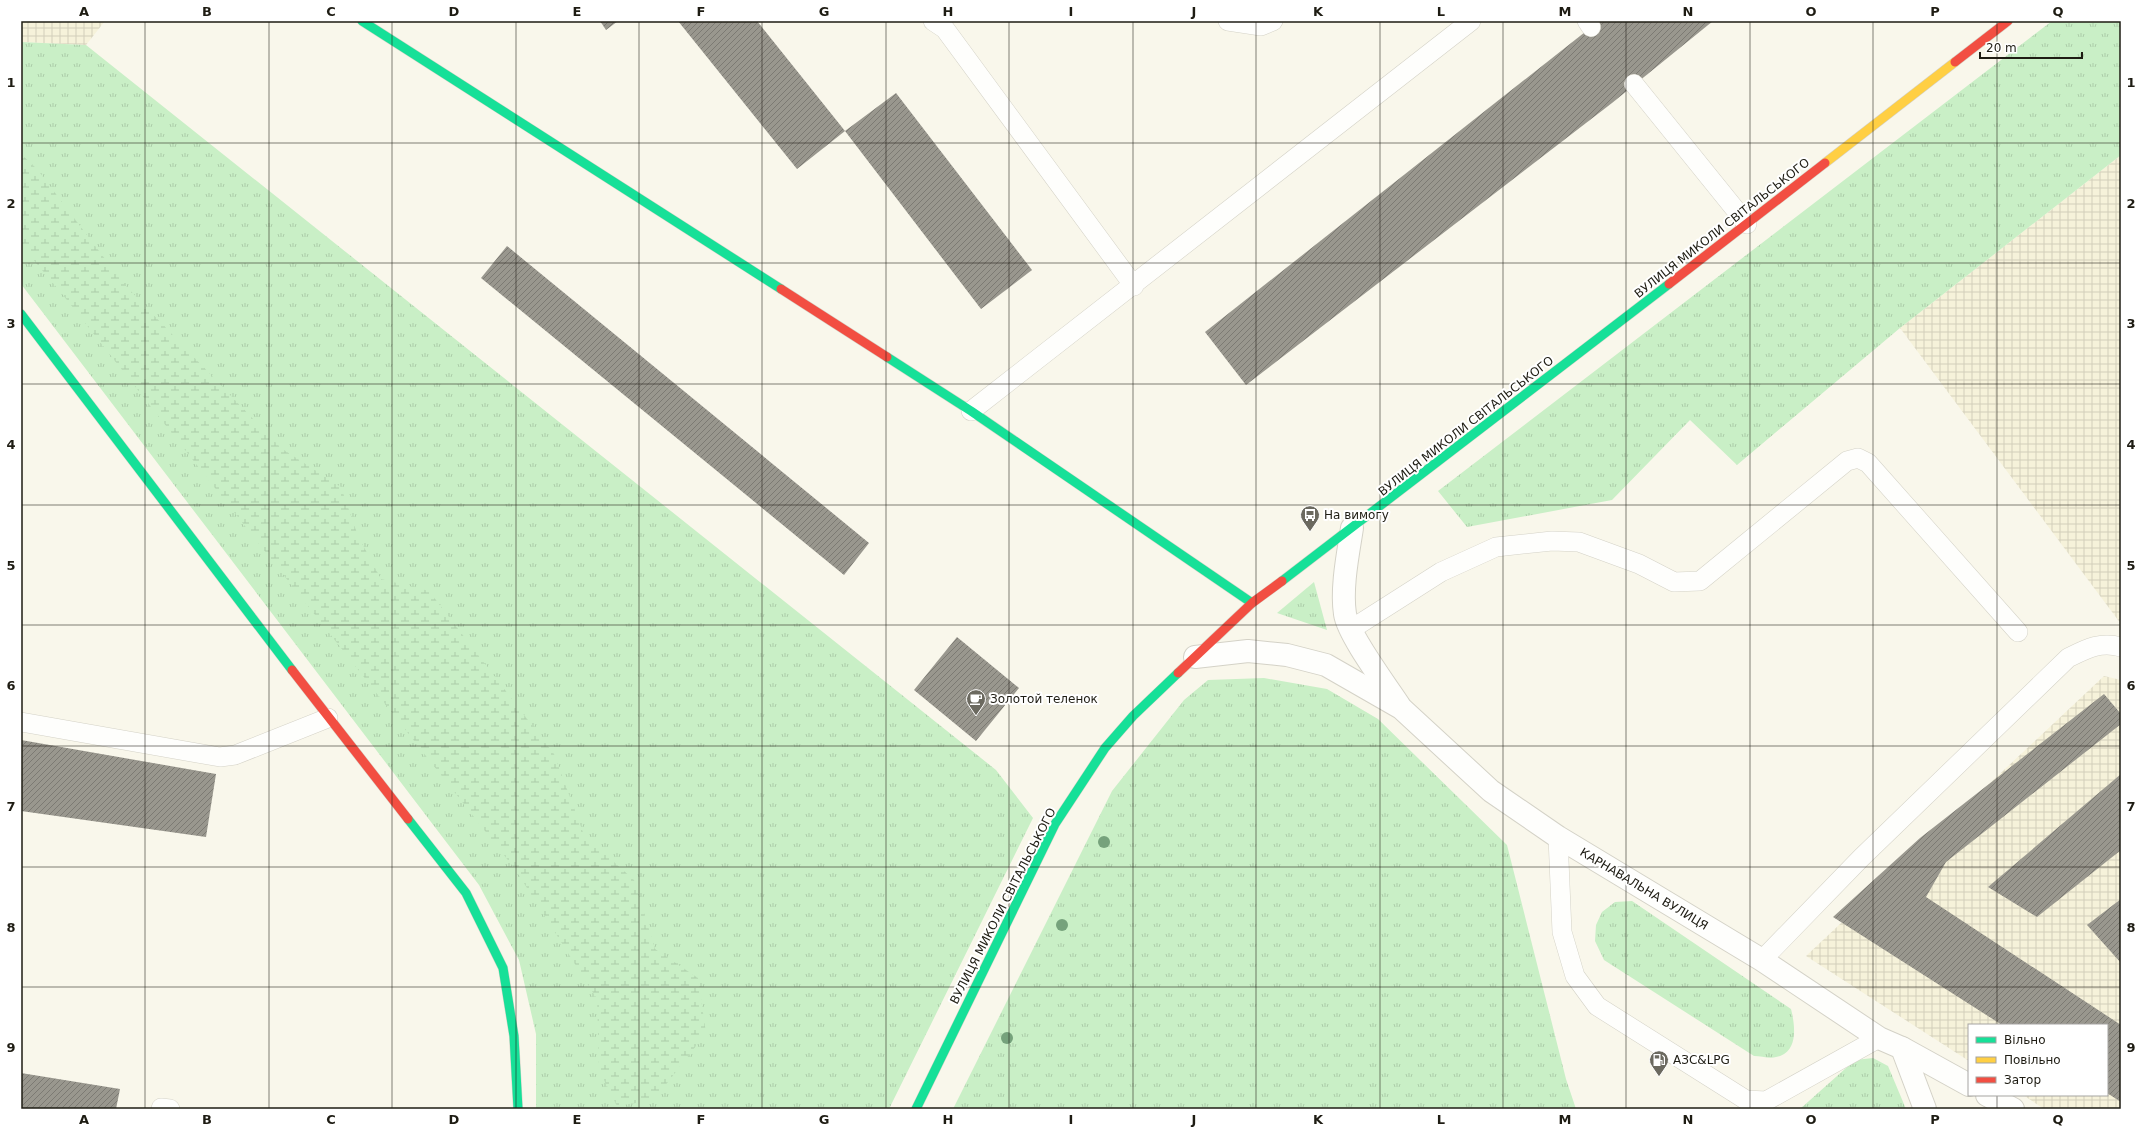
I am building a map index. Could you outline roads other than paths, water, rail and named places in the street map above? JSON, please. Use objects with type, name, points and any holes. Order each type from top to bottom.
[{"type":"street","points":[[362,21],[971,411],[1252,603]]},
{"type":"street","name":"ВУЛИЦЯ МИКОЛИ СВІТАЛЬСЬКОГО","points":[[916,1109],[1055,824],[1104,748],[1133,716],[1252,603],[1352,528],[1747,224],[2008,21]]},
{"type":"street","points":[[21,314],[328,718],[466,893],[503,968],[514,1036],[518,1109]]},
{"type":"street","points":[[1352,528],[1346,569],[1345,614],[1350,630],[1401,708]]},
{"type":"street","points":[[1195,657],[1248,651],[1287,655],[1326,665],[1401,708]]},
{"type":"street","name":"КАРНАВАЛЬНА ВУЛИЦЯ","points":[[1401,708],[1491,791],[1558,837],[1762,960],[1878,1038],[1902,1048],[1968,1084]]},
{"type":"street","points":[[1902,1048],[1925,1109]]},
{"type":"street","points":[[1990,1096],[2013,1109]]},
{"type":"lane","points":[[933,21],[945,29],[1134,286]]},
{"type":"lane","points":[[1228,21],[1261,26],[1273,21]]},
{"type":"lane","points":[[971,411],[1134,286],[1471,21]]},
{"type":"lane","points":[[1634,84],[1747,224]]},
{"type":"lane","points":[[1350,630],[1441,572],[1496,547],[1552,541],[1579,542],[1612,552],[1674,582],[1700,581],[1847,461],[1858,458],[1868,463],[2018,632]]},
{"type":"lane","points":[[1762,960],[1861,858],[2068,658],[2093,646],[2109,644],[2121,647]]},
{"type":"lane","points":[[21,722],[220,757],[235,755],[328,718]]},
{"type":"lane","points":[[1558,837],[1562,932],[1575,976],[1597,1006],[1746,1100],[1766,1101],[1878,1038]]},
{"type":"place","name":"На вимогу","points":[[1310,532]]},
{"type":"place","name":"Золотой теленок","points":[[976,716]]},
{"type":"place","name":"АЗС&LPG","points":[[1659,1077]]}]
